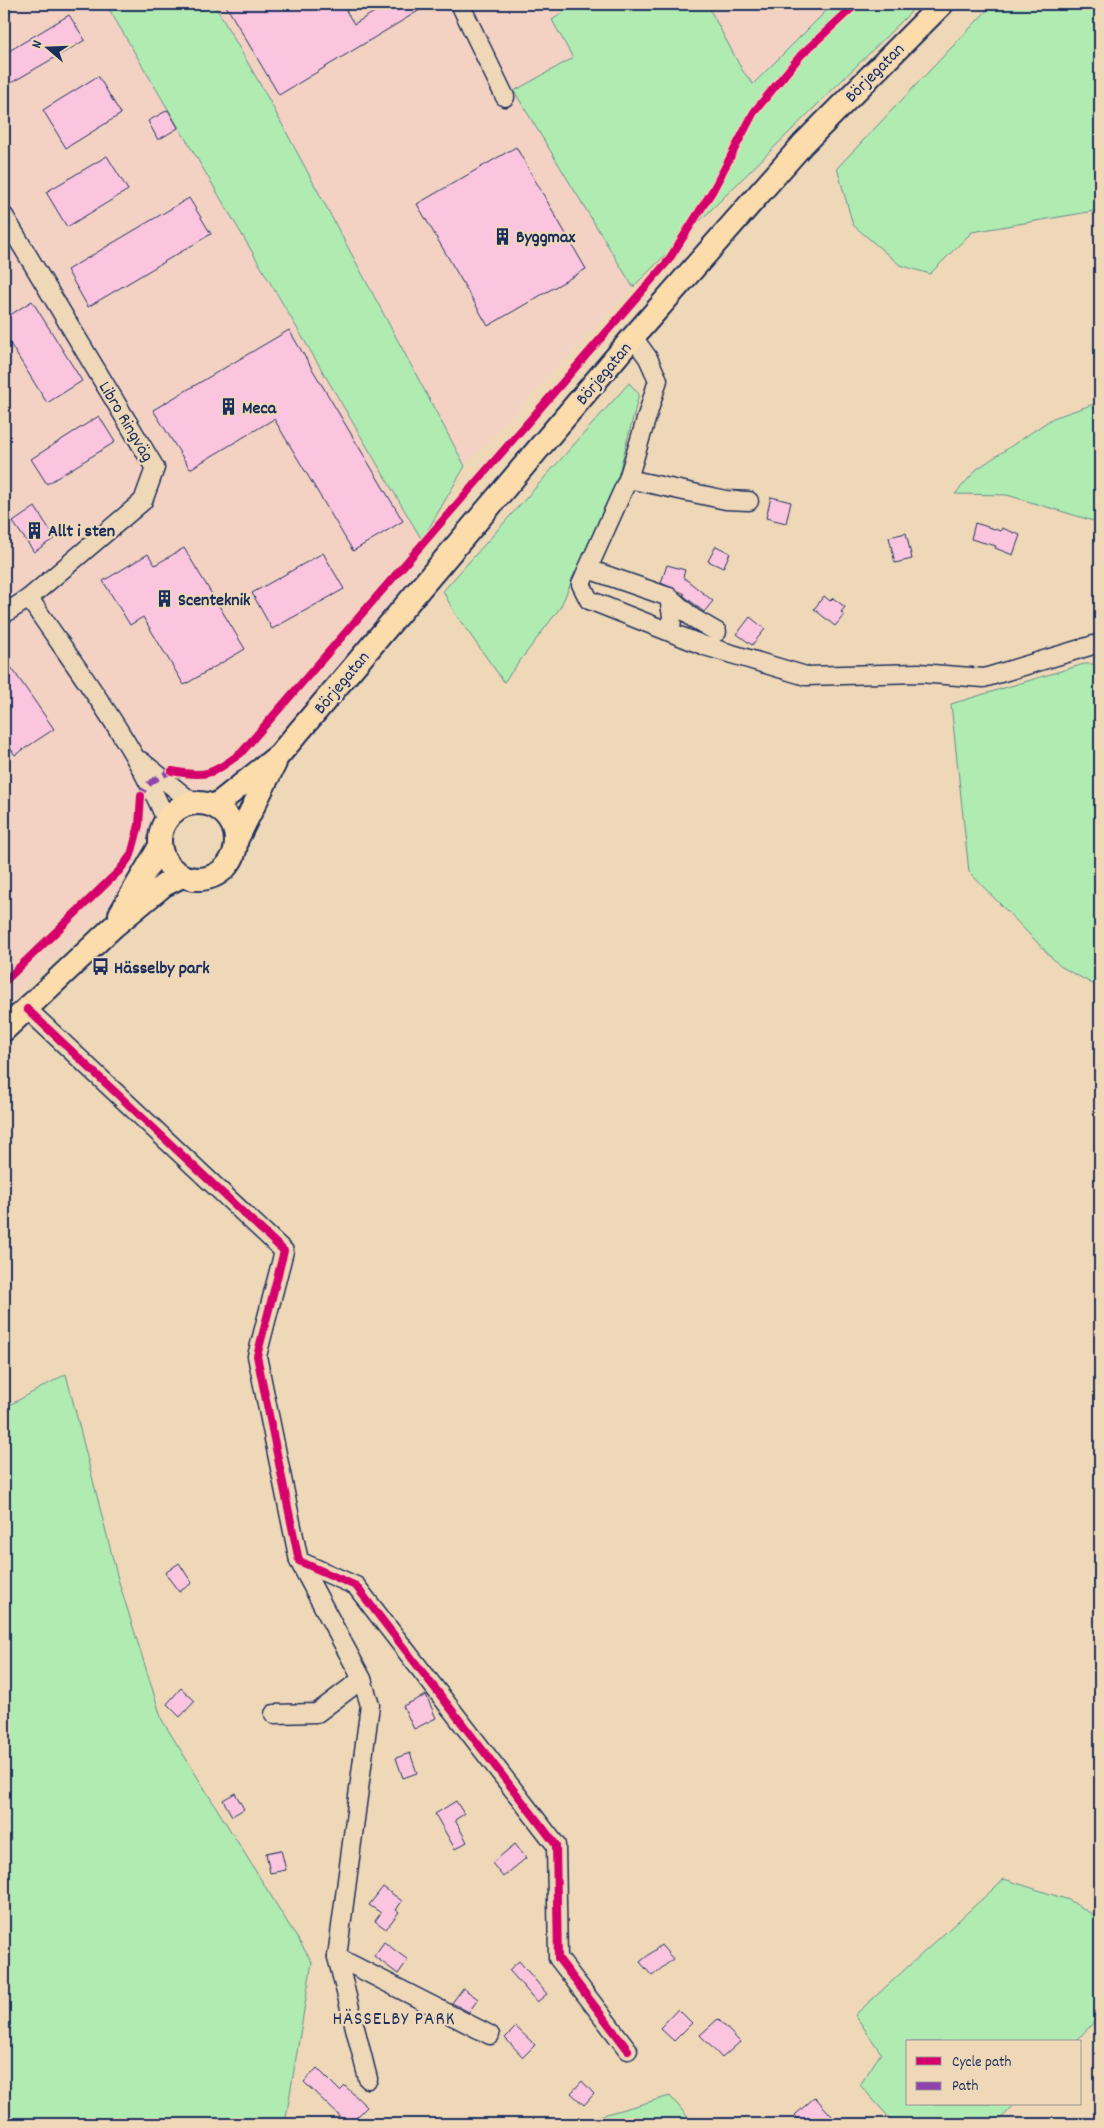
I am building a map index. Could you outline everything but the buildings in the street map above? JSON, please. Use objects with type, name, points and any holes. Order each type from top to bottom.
[{"type":"main road","name":"Börjegatan","points":[[215,806],[279,755],[633,337],[802,144],[942,4]]},
{"type":"main road","name":"Börjegatan","points":[[237,839],[279,755]]},
{"type":"main road","points":[[204,803],[215,806],[226,814],[234,826],[237,839],[232,858],[220,873],[208,879],[194,880],[182,876],[167,864],[160,846],[160,832],[166,820],[182,806],[204,803]]},
{"type":"main road","points":[[113,927],[160,846]]},
{"type":"main road","points":[[4,1030],[113,927],[164,886],[182,876]]},
{"type":"street","points":[[460,4],[505,97]]},
{"type":"street","name":"Libro Ringväg","points":[[4,216],[155,468],[143,501],[29,598],[4,614]]},
{"type":"street","points":[[633,337],[648,358],[658,380],[628,479],[581,584],[588,600],[705,646],[806,676],[919,673],[984,678],[1100,643]]},
{"type":"street","points":[[628,479],[726,500],[749,502]]},
{"type":"street","points":[[588,568],[669,597],[693,618],[717,632]]},
{"type":"street","points":[[669,597],[672,616],[671,632]]},
{"type":"street","points":[[29,598],[134,755],[157,798],[166,820]]},
{"type":"street","points":[[134,755],[193,803]]},
{"type":"street","points":[[27,1009],[284,1251],[257,1356],[299,1560],[362,1679],[370,1705],[337,1957],[368,2079]]},
{"type":"street","points":[[299,1560],[356,1586],[556,1845],[558,1958],[628,2050]]},
{"type":"street","points":[[274,1714],[317,1712],[362,1679]]},
{"type":"street","points":[[337,1957],[490,2035]]},
{"type":"shaded area","points":[[4,4],[106,4],[422,540],[415,582],[234,782],[168,797],[112,905],[4,1006]]},
{"type":"shaded area","points":[[212,4],[833,4],[754,84],[787,136],[633,287],[465,466],[268,98]]},
{"type":"green space","points":[[106,4],[214,4],[268,98],[465,466],[422,540]]},
{"type":"green space","points":[[575,4],[707,4],[742,70],[753,84],[833,4],[908,4],[911,12],[633,287],[514,91],[573,58],[552,20]]},
{"type":"green space","points":[[993,4],[1100,4],[1100,210],[972,232],[930,274],[900,265],[853,225],[837,168]]},
{"type":"green space","points":[[629,383],[639,394],[618,477],[560,608],[504,682],[454,612],[443,591]]},
{"type":"green space","points":[[1100,402],[1100,523],[1007,495],[955,494],[977,469],[1053,418]]},
{"type":"green space","points":[[1084,664],[1100,664],[1100,988],[1060,966],[969,872],[951,704]]},
{"type":"green space","points":[[66,1374],[118,1579],[162,1720],[312,1962],[285,2124],[4,2124],[4,1408]]},
{"type":"green space","points":[[1004,1879],[1069,1900],[1100,1919],[1100,2016],[1077,2040],[906,2040],[906,2106],[1013,2106],[996,2124],[895,2124],[860,2085],[881,2053],[855,2015]]},
{"type":"green space","points":[[670,2096],[694,2124],[589,2124],[596,2117]]},
{"type":"marked path","points":[[140,800],[147,786],[157,778],[172,771]]},
{"type":"cycle path","points":[[172,771],[202,774],[216,770],[241,753],[668,261],[713,190],[754,112],[801,55],[856,4]]},
{"type":"cycle path","points":[[4,982],[119,871],[131,855],[139,825],[141,796]]},
{"type":"cycle path","points":[[27,1009],[284,1251],[257,1356],[299,1561],[356,1586],[556,1845],[558,1958],[628,2050]]},
{"type":"place","name":"Byggmax","points":[[502,236]]},
{"type":"place","name":"Meca","points":[[228,407]]},
{"type":"place","name":"Allt i sten","points":[[34,530]]},
{"type":"place","name":"Scenteknik","points":[[164,599]]},
{"type":"place","name":"Hässelby park","points":[[100,967]]},
{"type":"district","name":"HÄSSELBY PARK","points":[[394,2017]]}]
